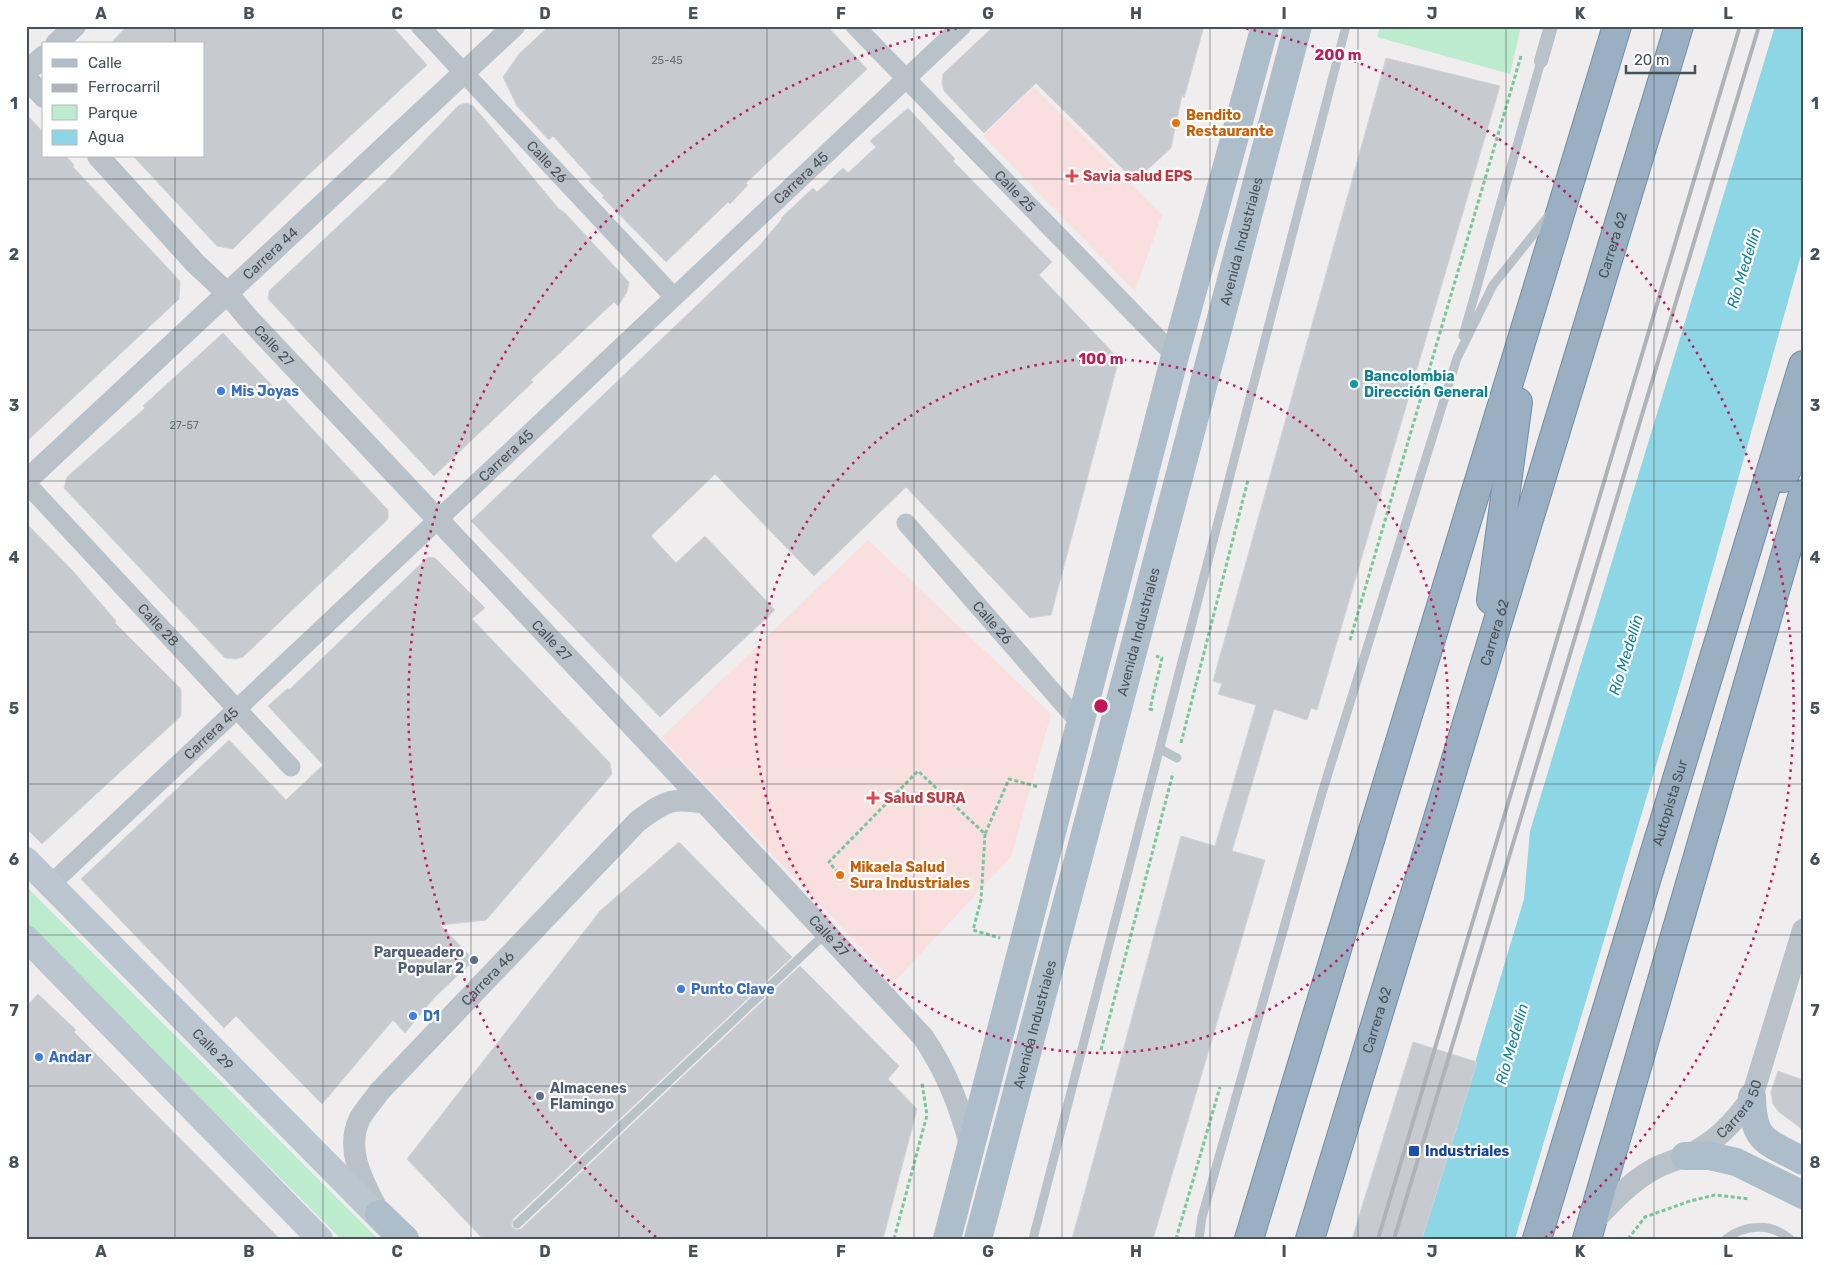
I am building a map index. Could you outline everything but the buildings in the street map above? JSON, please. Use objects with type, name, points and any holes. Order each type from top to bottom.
[{"type":"highway","points":[[1249,1239],[1617,26]]},
{"type":"highway","name":"Carrera 62","points":[[1310,1239],[1679,26]]},
{"type":"highway","points":[[1480,681],[1529,319]]},
{"type":"highway","name":"Autopista Sur","points":[[1536,1239],[1803,365]]},
{"type":"highway","points":[[1732,594],[1803,435]]},
{"type":"highway","points":[[1590,1231],[1803,494]]},
{"type":"main road","points":[[947,1239],[1175,356],[1265,26]]},
{"type":"main road","name":"Avenida Industriales","points":[[978,1239],[1298,26]]},
{"type":"main road","name":"Calle 29","points":[[26,860],[379,1214],[400,1239]]},
{"type":"main road","points":[[26,938],[320,1239]]},
{"type":"main road","points":[[1752,1097],[1752,1116],[1761,1138],[1803,1161]]},
{"type":"main road","points":[[1685,1156],[1710,1156],[1736,1162],[1803,1195]]},
{"type":"main road","points":[[379,1214],[405,1239]]},
{"type":"street","points":[[58,42],[75,26]]},
{"type":"street","name":"Calle 26","points":[[420,26],[674,297]]},
{"type":"street","name":"Carrera 44","points":[[26,482],[514,26]]},
{"type":"street","name":"Calle 25","points":[[856,26],[1175,356]]},
{"type":"street","name":"Carrera 45","points":[[51,884],[962,26]]},
{"type":"street","points":[[1541,60],[1551,26]]},
{"type":"street","points":[[26,72],[42,58]]},
{"type":"street","points":[[26,78],[42,95]]},
{"type":"street","name":"Calle 27","points":[[100,158],[195,263],[227,293],[246,317],[705,803],[922,1037],[939,1061],[962,1116],[971,1148]]},
{"type":"street","name":"Calle 28","points":[[26,482],[291,767]]},
{"type":"street","name":"Calle 26","points":[[906,523],[1080,723]]},
{"type":"street","name":"Carrera 46","points":[[379,1214],[359,1172],[355,1157],[354,1138],[360,1119],[379,1092],[638,821],[663,804],[680,799],[705,803]]},
{"type":"street","name":"Carrera 50","points":[[1590,1231],[1617,1195],[1662,1165],[1685,1156],[1718,1137],[1731,1125],[1752,1097],[1803,930]]},
{"type":"lane","points":[[1033,1239],[1346,26]]},
{"type":"lane","points":[[1199,1239],[1205,1208],[1322,793],[1456,358],[1541,60]]},
{"type":"lane","points":[[1456,358],[1493,285],[1564,196]]},
{"type":"lane","points":[[1160,749],[1177,758]]},
{"type":"lane","points":[[517,1224],[826,934]]},
{"type":"lane","points":[[1726,1239],[1741,1229],[1755,1227],[1772,1229],[1790,1239]]},
{"type":"path","points":[[1348,650],[1522,55]]},
{"type":"path","points":[[838,873],[829,862],[918,771],[985,834]]},
{"type":"path","points":[[1009,940],[973,930],[981,900],[985,834],[1009,779],[1044,788]]},
{"type":"path","points":[[894,1239],[927,1115],[921,1078]]},
{"type":"path","points":[[1176,1239],[1223,1078]]},
{"type":"path","points":[[1628,1239],[1645,1217],[1690,1200],[1715,1195],[1733,1195],[1759,1201]]},
{"type":"shaded area","name":"Savia salud EPS","points":[[1034,87],[1162,215],[1135,291],[983,136]]},
{"type":"shaded area","name":"Salud SURA","points":[[868,540],[1051,714],[1011,857],[894,982],[661,738]]},
{"type":"green space","points":[[1380,26],[1521,26],[1510,74],[1377,37]]},
{"type":"green space","points":[[26,886],[376,1239],[341,1239],[26,923]]},
{"type":"water","name":"Río Medellín","points":[[1775,26],[1803,26],[1803,248],[1683,675],[1515,1239],[1422,1239],[1524,899],[1530,831]]},
{"type":"railway","points":[[1378,1239],[1740,26]]},
{"type":"railway","points":[[1394,1239],[1759,26]]},
{"type":"place","name":"Bendito Restaurante","points":[[1176,123]]},
{"type":"place","name":"Savia salud EPS","points":[[1072,176]]},
{"type":"place","name":"Bancolombia Dirección General","points":[[1354,384]]},
{"type":"place","name":"Mis Joyas","points":[[221,391]]},
{"type":"place","name":"Salud SURA","points":[[873,798]]},
{"type":"place","name":"Mikaela Salud Sura Industriales","points":[[840,875]]},
{"type":"place","name":"Parqueadero Popular 2","points":[[474,960]]},
{"type":"place","name":"Punto Clave","points":[[681,989]]},
{"type":"place","name":"D1","points":[[413,1016]]},
{"type":"place","name":"Andar","points":[[39,1057]]},
{"type":"place","name":"Almacenes Flamingo","points":[[540,1096]]},
{"type":"place","name":"Industriales","points":[[1414,1151]]}]
